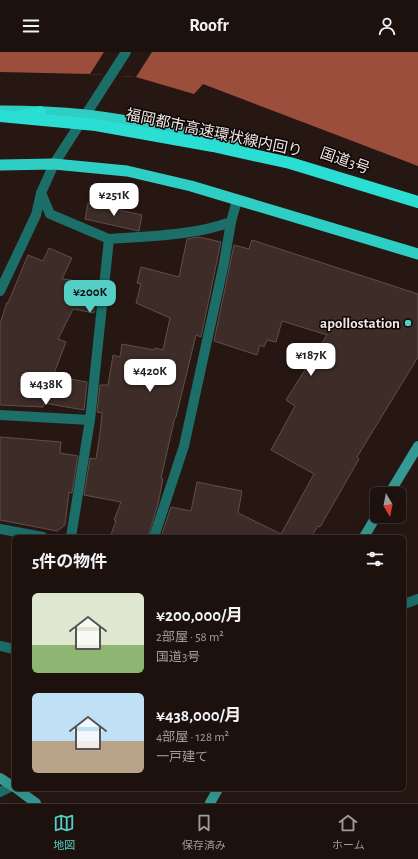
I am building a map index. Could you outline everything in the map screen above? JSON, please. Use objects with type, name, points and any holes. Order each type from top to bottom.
[{"type":"highway","name":"国道3号","points":[[0,111],[86,115],[204,137],[341,174],[418,205]]},
{"type":"highway","points":[[0,120],[40,112]]},
{"type":"highway","name":"福岡都市高速環状線内回り","points":[[0,116],[96,125],[221,148],[290,163],[418,202]]},
{"type":"highway","points":[[0,120],[94,129],[213,149],[289,167],[418,205]]},
{"type":"highway","points":[[0,165],[54,164],[127,171],[191,186],[418,254]]},
{"type":"main road","points":[[393,487],[418,446]]},
{"type":"main road","points":[[365,535],[372,523]]},
{"type":"main road","points":[[0,778],[12,786]]},
{"type":"main road","points":[[20,791],[36,803]]},
{"type":"main road","points":[[210,803],[217,791]]},
{"type":"street","points":[[0,291],[36,215],[41,193],[54,164],[126,52]]},
{"type":"street","points":[[41,193],[50,214],[109,239],[177,234],[221,226],[231,222]]},
{"type":"street","points":[[155,535],[184,446],[224,263],[236,200]]},
{"type":"street","points":[[71,535],[90,420],[109,239]]},
{"type":"street","points":[[0,415],[90,420]]},
{"type":"street","points":[[0,529],[32,535]]},
{"type":"street","points":[[406,603],[418,599]]},
{"type":"street","points":[[0,646],[12,649]]},
{"type":"street","points":[[0,792],[12,788]]},
{"type":"shaded area","points":[[0,52],[418,52],[418,166],[203,84],[194,94],[136,77],[90,74],[0,72]]},
{"type":"pier","points":[[104,52],[152,52],[136,77],[90,74]]},
{"type":"building","points":[[88,203],[142,215],[139,231],[85,219]]},
{"type":"building","points":[[199,237],[221,242],[201,337],[196,335],[175,417],[161,478],[163,479],[158,504],[149,535],[111,535],[116,521],[114,520],[121,502],[84,495],[90,458],[96,459],[100,433],[102,413],[97,412],[100,385],[108,385],[113,355],[120,357],[122,344],[154,350],[155,348],[163,350],[170,318],[136,303],[141,284],[137,283],[141,267],[179,277],[187,239]]},
{"type":"building","points":[[252,240],[418,294],[418,357],[357,457],[359,459],[320,527],[318,526],[312,535],[162,535],[171,507],[191,511],[197,482],[242,491],[238,513],[281,534],[314,474],[271,450],[295,406],[286,400],[327,335],[282,321],[276,342],[267,340],[264,347],[260,345],[257,355],[214,341],[234,245],[249,249]]},
{"type":"building","points":[[49,248],[72,258],[62,279],[96,283],[94,313],[73,309],[58,339],[66,342],[53,376],[87,382],[84,410],[44,403],[43,407],[0,405],[0,324],[7,302],[8,303],[28,255],[43,261]]},
{"type":"building","points":[[0,437],[61,442],[60,453],[78,456],[72,493],[69,492],[65,525],[57,531],[0,520]]},
{"type":"place","name":"apollostation","points":[[408,323]]}]
